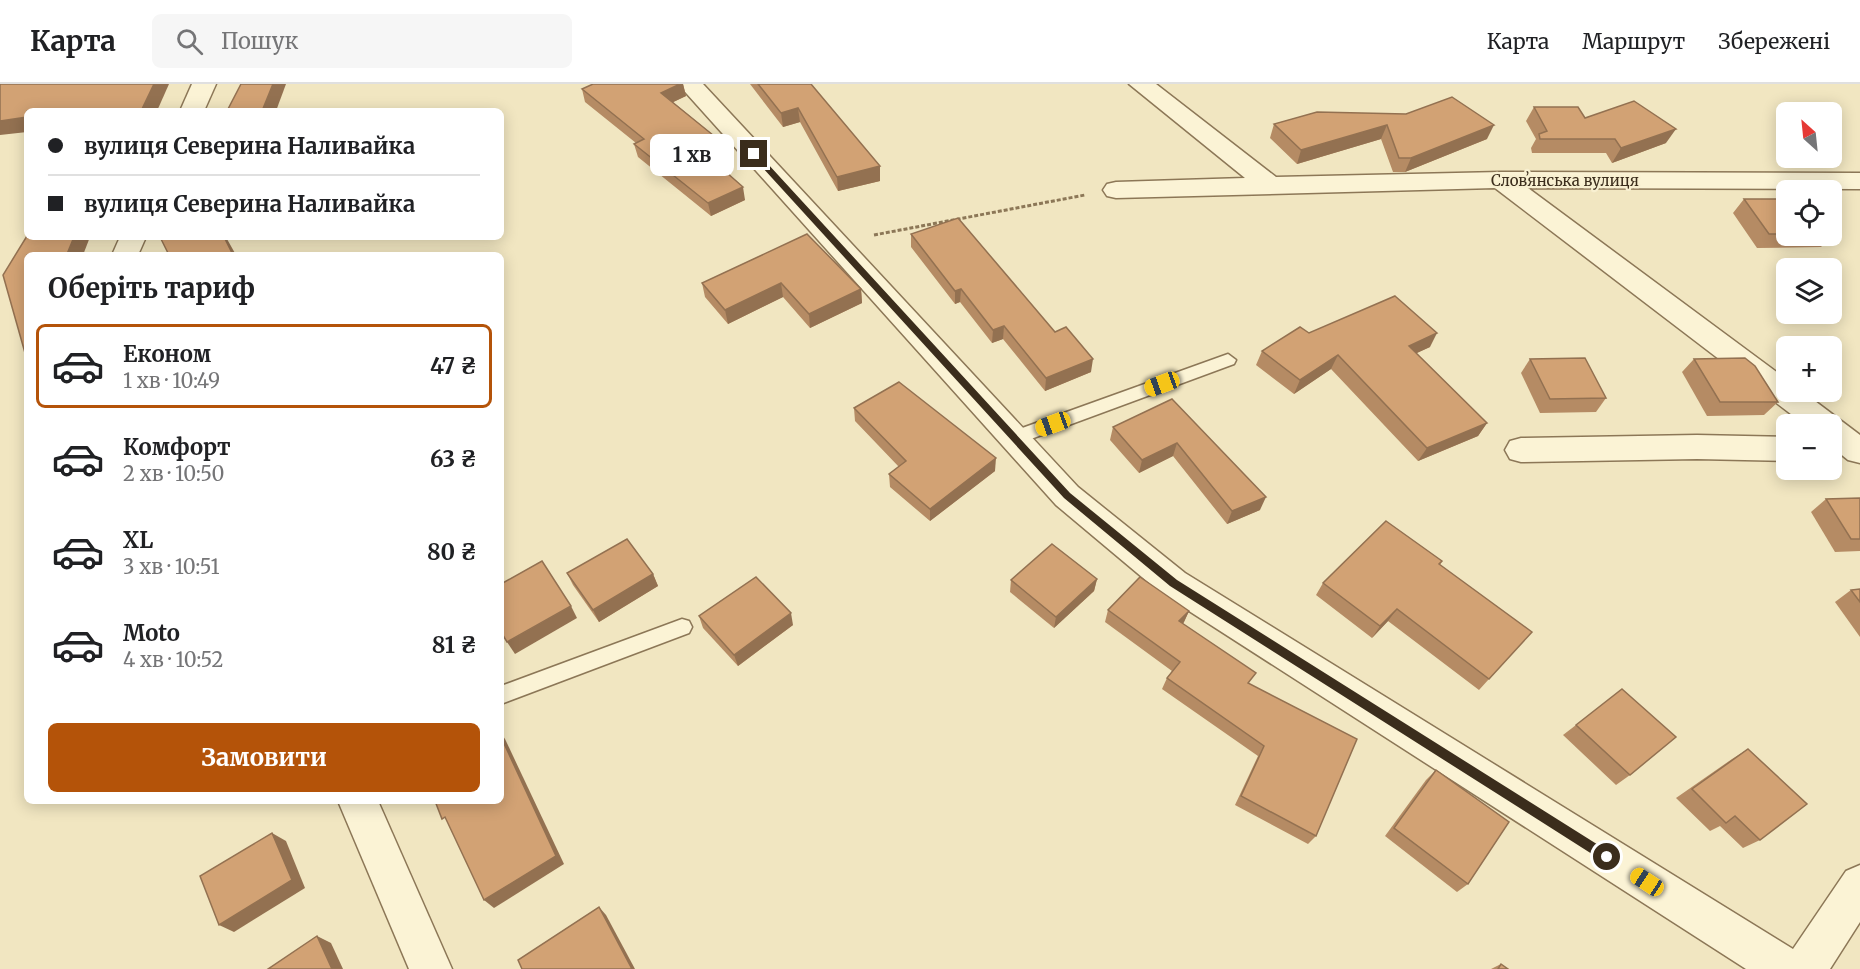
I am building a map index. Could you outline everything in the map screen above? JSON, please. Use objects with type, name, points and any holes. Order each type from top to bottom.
[{"type":"street","points":[[193,108],[204,84]]},
{"type":"street","points":[[690,84],[1067,496],[1173,583],[1785,969]]},
{"type":"street","points":[[1141,84],[1270,184]]},
{"type":"street","points":[[1501,180],[1812,414]]},
{"type":"street","name":"Словʼянська вулиця","points":[[1116,190],[1270,184],[1501,180],[1860,181]]},
{"type":"street","points":[[1842,438],[1860,451]]},
{"type":"street","points":[[1521,450],[1697,447],[1776,449]]},
{"type":"street","points":[[1842,450],[1860,451]]},
{"type":"street","points":[[359,804],[431,969]]},
{"type":"street","points":[[1805,969],[1860,885]]},
{"type":"lane","points":[[1014,438],[1228,360]]},
{"type":"lane","points":[[504,694],[682,627]]},
{"type":"path","points":[[835,241],[1116,190]]},
{"type":"building","points":[[0,84],[154,84],[142,108],[24,108],[24,117],[0,121]]},
{"type":"building","points":[[241,84],[273,84],[263,108],[229,108]]},
{"type":"building","points":[[593,84],[680,84],[661,93],[729,148],[710,158],[743,187],[708,203],[634,144],[644,139],[582,89]]},
{"type":"building","points":[[758,84],[811,84],[880,166],[837,177],[798,108],[781,113]]},
{"type":"building","points":[[1452,97],[1494,125],[1411,158],[1399,158],[1387,125],[1301,150],[1274,124],[1317,112],[1406,114]]},
{"type":"building","points":[[1634,101],[1676,129],[1621,148],[1615,139],[1540,139],[1539,134],[1547,131],[1534,107],[1578,107],[1585,118]]},
{"type":"building","points":[[1744,199],[1776,199],[1776,234],[1769,234]]},
{"type":"building","points":[[958,218],[1055,332],[1066,327],[1093,359],[1046,378],[1004,326],[993,330],[961,289],[955,291],[911,234]]},
{"type":"building","points":[[807,234],[861,289],[809,314],[781,283],[725,310],[702,283]]},
{"type":"building","points":[[25,240],[73,240],[68,252],[24,252],[24,349],[3,275]]},
{"type":"building","points":[[162,240],[226,240],[232,252],[168,252]]},
{"type":"building","points":[[1395,296],[1437,333],[1409,346],[1487,423],[1427,448],[1338,355],[1300,380],[1262,351],[1300,327],[1309,333]]},
{"type":"building","points":[[1585,358],[1606,398],[1550,399],[1530,359]]},
{"type":"building","points":[[1745,358],[1755,366],[1776,402],[1720,402],[1694,359]]},
{"type":"building","points":[[899,382],[996,458],[930,509],[889,474],[906,461],[854,408]]},
{"type":"building","points":[[1172,399],[1266,497],[1232,511],[1177,443],[1142,460],[1113,427]]},
{"type":"building","points":[[1860,498],[1860,539],[1851,539],[1826,499]]},
{"type":"building","points":[[1386,521],[1442,561],[1439,564],[1532,632],[1489,679],[1397,609],[1380,626],[1323,583]]},
{"type":"building","points":[[627,539],[653,574],[593,610],[567,573]]},
{"type":"building","points":[[1052,544],[1097,579],[1056,617],[1011,580]]},
{"type":"building","points":[[542,561],[571,606],[507,642],[504,637],[504,582]]},
{"type":"building","points":[[756,577],[791,613],[734,655],[699,616]]},
{"type":"building","points":[[1140,577],[1189,611],[1179,621],[1256,673],[1248,683],[1357,739],[1316,836],[1241,796],[1264,746],[1167,678],[1180,662],[1108,610]]},
{"type":"building","points":[[1860,589],[1860,602],[1851,590]]},
{"type":"building","points":[[1622,689],[1676,737],[1630,775],[1576,725]]},
{"type":"building","points":[[504,743],[556,856],[484,900],[445,817],[442,819],[436,804],[504,804]]},
{"type":"building","points":[[1748,749],[1807,804],[1760,840],[1735,816],[1726,823],[1692,789]]},
{"type":"building","points":[[1436,770],[1509,822],[1468,884],[1394,828]]},
{"type":"building","points":[[272,833],[292,880],[219,925],[200,876]]},
{"type":"building","points":[[599,907],[632,969],[522,969],[518,960]]},
{"type":"building","points":[[317,936],[332,969],[268,969]]},
{"type":"building","points":[[1501,964],[1508,969],[1498,969]]},
{"type":"route","points":[[754,154],[1067,496],[1173,583],[1607,857]]}]
